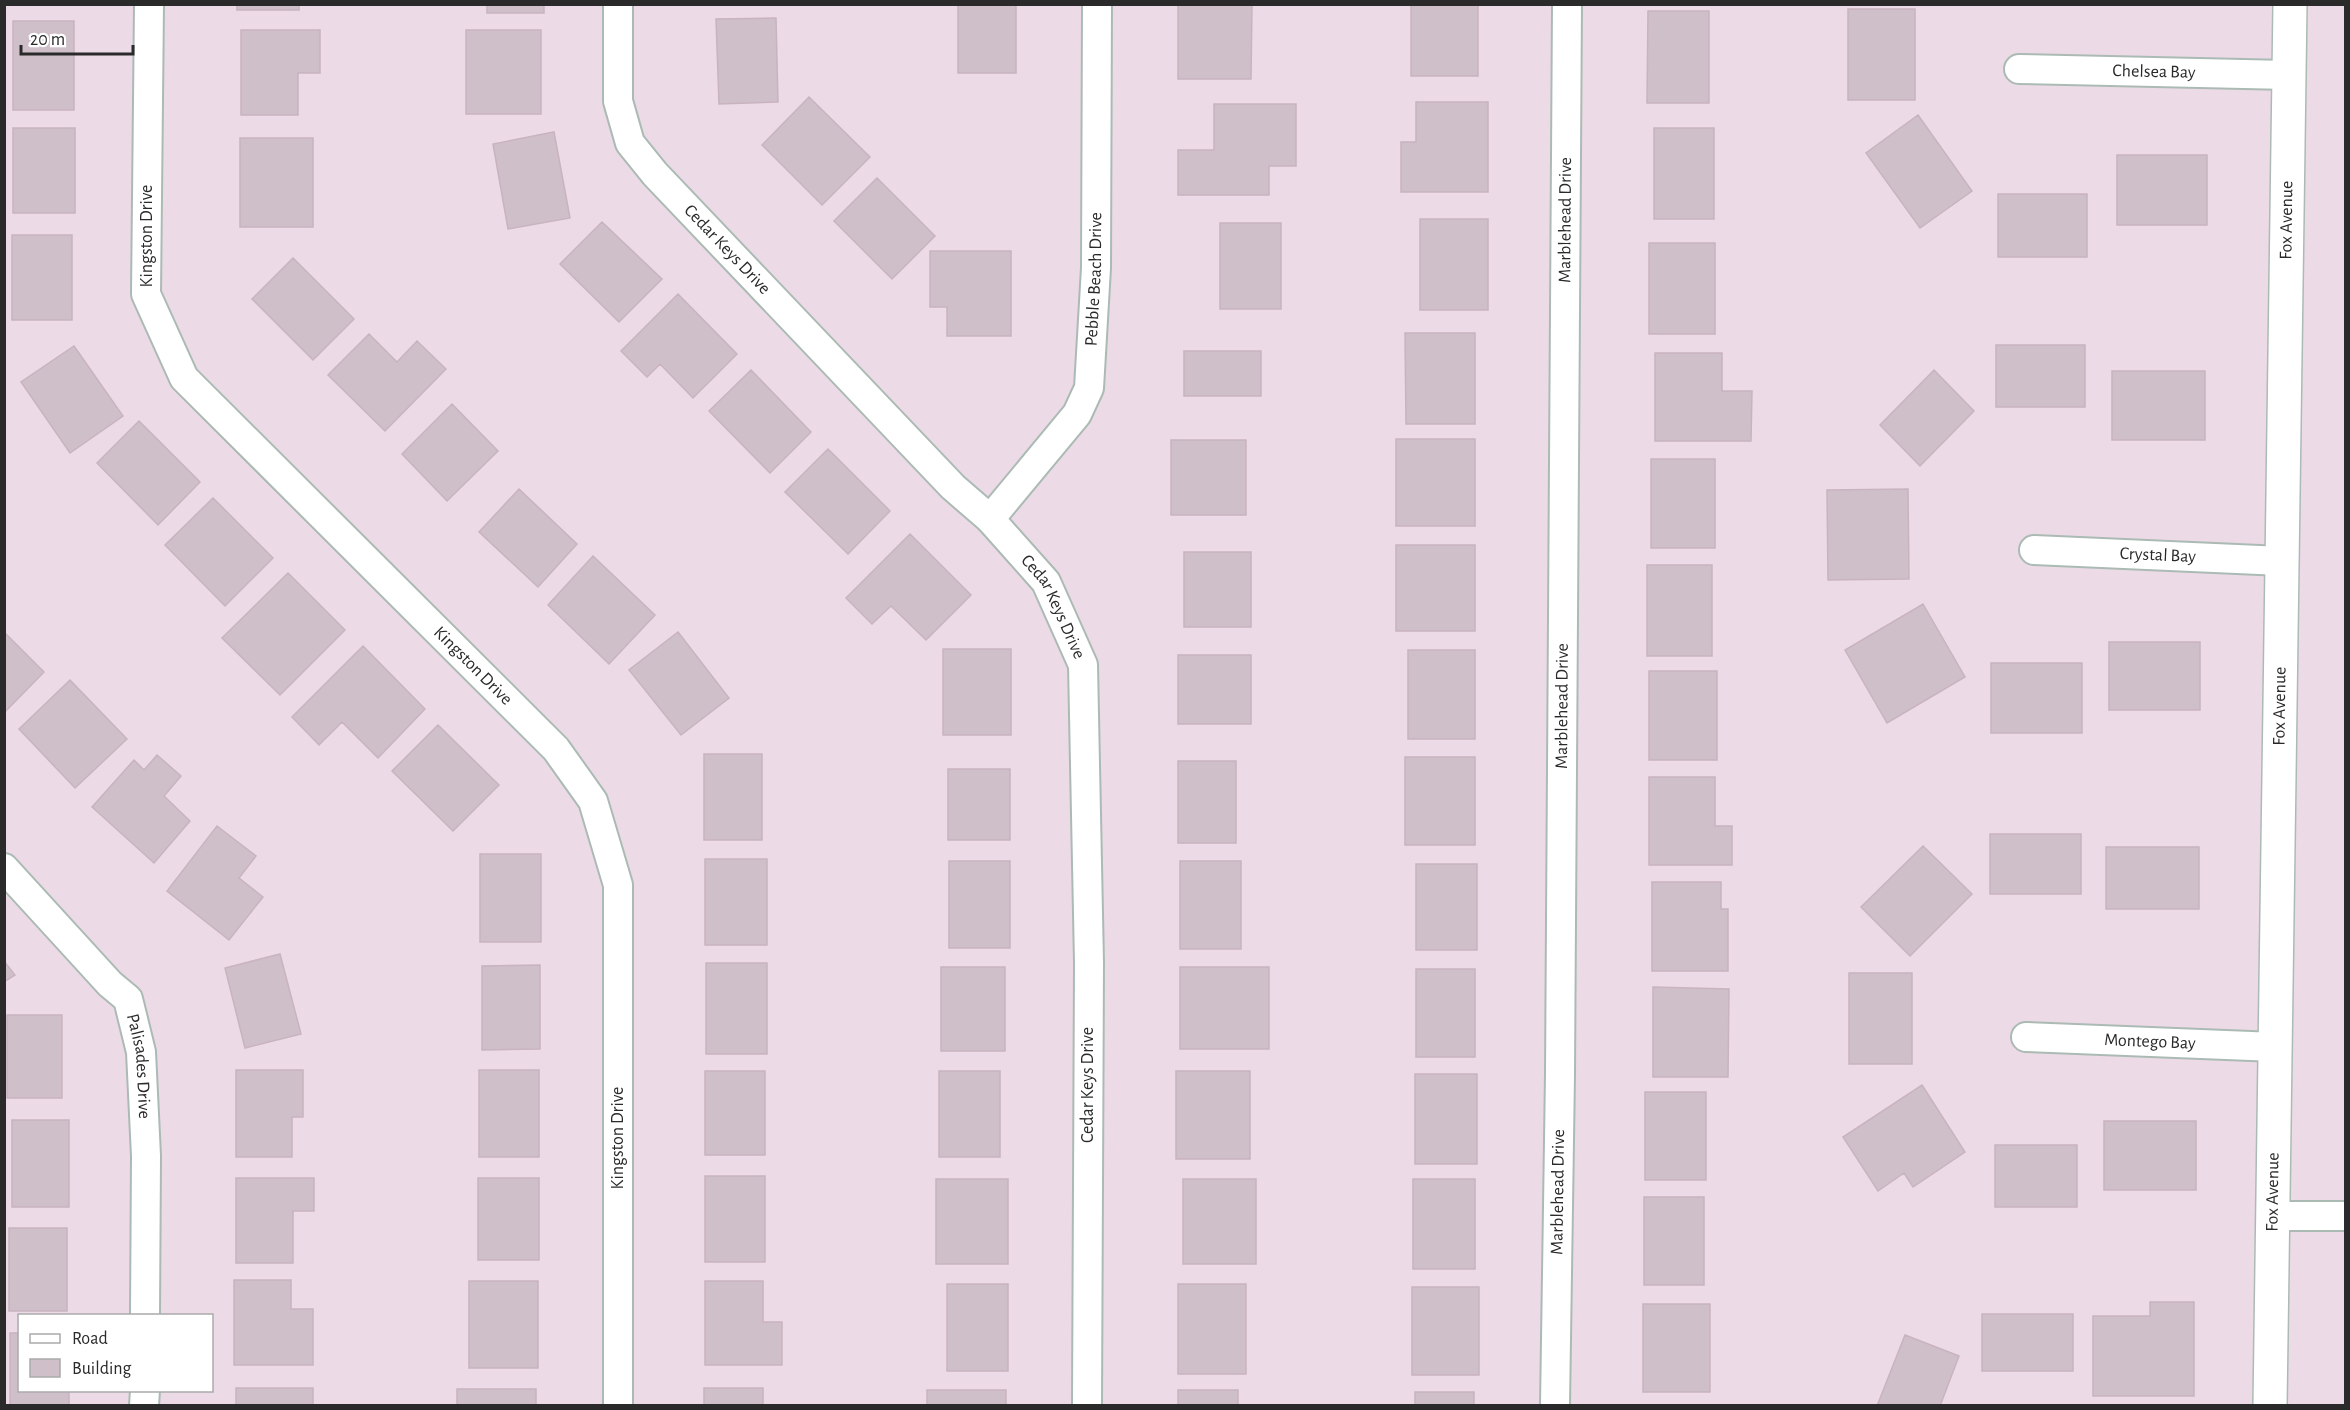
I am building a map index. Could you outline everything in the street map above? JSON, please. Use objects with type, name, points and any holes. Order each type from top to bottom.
[{"type":"main road","name":"Fox Avenue","points":[[2270,1406],[2290,4]]},
{"type":"street","name":"Kingston Drive","points":[[149,4],[146,294],[184,378],[556,749],[593,801],[618,885],[618,1406]]},
{"type":"street","name":"Cedar Keys Drive","points":[[618,4],[618,101],[630,143],[655,174],[953,488],[990,519],[1046,582],[1083,665],[1089,963],[1087,1406]]},
{"type":"street","name":"Pebble Beach Drive","points":[[990,519],[1077,414],[1089,388],[1096,268],[1097,4]]},
{"type":"street","name":"Marblehead Drive","points":[[1555,1406],[1560,1050],[1567,4]]},
{"type":"street","name":"Chelsea Bay","points":[[2019,69],[2289,75]]},
{"type":"street","name":"Crystal Bay","points":[[2034,550],[2282,561]]},
{"type":"street","name":"Palisades Drive","points":[[4,868],[110,984],[128,999],[141,1052],[146,1156],[145,1314]]},
{"type":"street","name":"Montego Bay","points":[[2026,1037],[2276,1047]]},
{"type":"street","points":[[2273,1216],[2346,1216]]},
{"type":"building","points":[[237,4],[299,4],[299,10],[237,10]]},
{"type":"building","points":[[487,4],[544,4],[544,13],[487,13]]},
{"type":"building","points":[[958,4],[1016,4],[1016,73],[958,73]]},
{"type":"building","points":[[1178,4],[1252,4],[1251,79],[1178,79]]},
{"type":"building","points":[[1411,4],[1478,4],[1478,76],[1411,76]]},
{"type":"building","points":[[1848,9],[1915,9],[1915,100],[1848,100]]},
{"type":"building","points":[[1648,11],[1709,11],[1709,103],[1647,103]]},
{"type":"building","points":[[776,18],[778,102],[719,104],[716,19]]},
{"type":"building","points":[[13,21],[74,21],[74,110],[13,110]]},
{"type":"building","points":[[241,30],[320,30],[320,73],[298,73],[298,115],[241,115]]},
{"type":"building","points":[[466,30],[541,30],[541,114],[466,114]]},
{"type":"building","points":[[809,97],[870,157],[822,205],[762,145]]},
{"type":"building","points":[[1416,102],[1488,102],[1488,192],[1401,192],[1401,142],[1416,142]]},
{"type":"building","points":[[1214,104],[1296,104],[1296,166],[1269,166],[1269,195],[1178,195],[1178,150],[1214,150]]},
{"type":"building","points":[[1918,115],[1972,191],[1920,228],[1866,153]]},
{"type":"building","points":[[13,128],[75,128],[75,213],[13,213]]},
{"type":"building","points":[[1654,128],[1714,128],[1714,219],[1654,219]]},
{"type":"building","points":[[554,132],[570,218],[508,229],[493,144]]},
{"type":"building","points":[[240,138],[313,138],[313,227],[240,227]]},
{"type":"building","points":[[2117,155],[2207,155],[2207,225],[2117,225]]},
{"type":"building","points":[[877,178],[935,236],[892,279],[834,221]]},
{"type":"building","points":[[1998,194],[2087,194],[2087,257],[1998,257]]},
{"type":"building","points":[[1420,219],[1488,219],[1488,310],[1420,310]]},
{"type":"building","points":[[602,222],[662,279],[619,322],[560,264]]},
{"type":"building","points":[[1220,223],[1281,223],[1281,309],[1220,309]]},
{"type":"building","points":[[12,235],[72,235],[72,320],[12,320]]},
{"type":"building","points":[[1649,243],[1715,243],[1715,334],[1649,334]]},
{"type":"building","points":[[930,251],[1011,251],[1011,336],[947,336],[947,307],[930,307]]},
{"type":"building","points":[[293,258],[354,319],[313,360],[252,299]]},
{"type":"building","points":[[678,294],[737,354],[693,398],[660,364],[647,377],[621,351]]},
{"type":"building","points":[[1405,333],[1475,333],[1475,424],[1406,424]]},
{"type":"building","points":[[369,334],[397,362],[417,341],[446,369],[385,431],[328,375]]},
{"type":"building","points":[[1996,345],[2085,345],[2085,407],[1996,407]]},
{"type":"building","points":[[74,346],[123,416],[70,453],[21,382]]},
{"type":"building","points":[[1184,351],[1261,351],[1261,396],[1184,396]]},
{"type":"building","points":[[1655,353],[1722,353],[1722,391],[1752,391],[1751,441],[1655,441]]},
{"type":"building","points":[[751,370],[811,432],[770,473],[709,411]]},
{"type":"building","points":[[1934,370],[1974,411],[1920,466],[1880,425]]},
{"type":"building","points":[[2112,371],[2205,371],[2205,440],[2112,440]]},
{"type":"building","points":[[452,404],[498,451],[447,501],[402,454]]},
{"type":"building","points":[[139,421],[200,482],[158,525],[97,463]]},
{"type":"building","points":[[1396,439],[1475,439],[1475,526],[1396,526]]},
{"type":"building","points":[[1171,440],[1246,440],[1246,515],[1171,515]]},
{"type":"building","points":[[828,449],[890,511],[848,554],[785,492]]},
{"type":"building","points":[[1651,459],[1715,459],[1715,548],[1651,548]]},
{"type":"building","points":[[519,489],[577,544],[538,587],[479,532]]},
{"type":"building","points":[[1908,489],[1909,579],[1828,580],[1827,490]]},
{"type":"building","points":[[213,498],[273,558],[225,606],[165,545]]},
{"type":"building","points":[[910,534],[971,595],[926,640],[891,606],[872,624],[846,598]]},
{"type":"building","points":[[1396,545],[1475,545],[1475,631],[1396,631]]},
{"type":"building","points":[[1184,552],[1251,552],[1251,627],[1184,627]]},
{"type":"building","points":[[593,556],[655,615],[609,664],[548,605]]},
{"type":"building","points":[[1647,565],[1712,565],[1712,656],[1647,656]]},
{"type":"building","points":[[288,573],[345,630],[280,695],[222,638]]},
{"type":"building","points":[[1923,604],[1965,677],[1887,723],[1845,650]]},
{"type":"building","points":[[4,632],[44,672],[4,713]]},
{"type":"building","points":[[678,632],[729,698],[681,735],[629,670]]},
{"type":"building","points":[[2109,642],[2200,642],[2200,710],[2109,710]]},
{"type":"building","points":[[363,646],[425,709],[378,758],[342,722],[319,745],[292,717]]},
{"type":"building","points":[[943,649],[1011,649],[1011,735],[943,735]]},
{"type":"building","points":[[1408,650],[1475,650],[1475,739],[1408,739]]},
{"type":"building","points":[[1178,655],[1251,655],[1251,724],[1178,724]]},
{"type":"building","points":[[1991,663],[2082,663],[2082,733],[1991,733]]},
{"type":"building","points":[[1649,671],[1717,671],[1717,760],[1649,760]]},
{"type":"building","points":[[70,680],[127,739],[75,788],[19,729]]},
{"type":"building","points":[[438,725],[499,785],[453,831],[392,771]]},
{"type":"building","points":[[704,754],[762,754],[762,840],[704,840]]},
{"type":"building","points":[[157,755],[181,776],[164,796],[190,821],[154,863],[92,807],[134,760],[144,770]]},
{"type":"building","points":[[1405,757],[1475,757],[1475,845],[1405,845]]},
{"type":"building","points":[[1178,761],[1236,761],[1236,843],[1178,843]]},
{"type":"building","points":[[948,769],[1010,769],[1010,840],[948,840]]},
{"type":"building","points":[[1649,777],[1715,777],[1715,826],[1732,826],[1732,865],[1649,865]]},
{"type":"building","points":[[217,826],[256,856],[239,878],[263,897],[229,940],[167,891]]},
{"type":"building","points":[[1990,834],[2081,834],[2081,894],[1990,894]]},
{"type":"building","points":[[1923,846],[1972,894],[1910,956],[1861,907]]},
{"type":"building","points":[[2106,847],[2199,847],[2199,909],[2106,909]]},
{"type":"building","points":[[480,854],[541,854],[541,942],[480,942]]},
{"type":"building","points":[[705,859],[767,859],[767,945],[705,945]]},
{"type":"building","points":[[949,861],[1010,861],[1010,948],[949,948]]},
{"type":"building","points":[[1180,861],[1241,861],[1241,949],[1180,949]]},
{"type":"building","points":[[1416,864],[1477,864],[1477,950],[1416,950]]},
{"type":"building","points":[[1652,882],[1721,882],[1721,909],[1728,909],[1728,971],[1652,971]]},
{"type":"building","points":[[280,954],[301,1034],[245,1048],[225,968]]},
{"type":"building","points":[[4,961],[15,975],[4,982]]},
{"type":"building","points":[[706,963],[767,963],[767,1054],[706,1054]]},
{"type":"building","points":[[540,965],[540,1049],[482,1050],[482,966]]},
{"type":"building","points":[[941,967],[1005,967],[1005,1051],[941,1051]]},
{"type":"building","points":[[1180,967],[1269,967],[1269,1049],[1180,1049]]},
{"type":"building","points":[[1416,969],[1475,969],[1475,1057],[1416,1057]]},
{"type":"building","points":[[1849,973],[1912,973],[1912,1064],[1849,1064]]},
{"type":"building","points":[[1653,987],[1729,989],[1728,1077],[1653,1077]]},
{"type":"building","points":[[7,1015],[62,1015],[62,1098],[7,1098]]},
{"type":"building","points":[[236,1070],[303,1070],[303,1117],[292,1117],[292,1157],[236,1157]]},
{"type":"building","points":[[479,1070],[539,1070],[539,1157],[479,1157]]},
{"type":"building","points":[[705,1071],[765,1071],[765,1155],[705,1155]]},
{"type":"building","points":[[939,1071],[1000,1071],[1000,1157],[939,1157]]},
{"type":"building","points":[[1176,1071],[1250,1071],[1250,1159],[1176,1159]]},
{"type":"building","points":[[1415,1074],[1477,1074],[1477,1164],[1415,1164]]},
{"type":"building","points":[[1922,1085],[1965,1152],[1913,1187],[1904,1173],[1878,1191],[1843,1137]]},
{"type":"building","points":[[1645,1092],[1706,1092],[1706,1180],[1645,1180]]},
{"type":"building","points":[[12,1120],[69,1120],[69,1207],[12,1207]]},
{"type":"building","points":[[2104,1121],[2196,1121],[2196,1190],[2104,1190]]},
{"type":"building","points":[[1995,1145],[2077,1145],[2077,1207],[1995,1207]]},
{"type":"building","points":[[705,1176],[765,1176],[765,1262],[705,1262]]},
{"type":"building","points":[[236,1178],[314,1178],[314,1211],[293,1211],[293,1263],[236,1263]]},
{"type":"building","points":[[478,1178],[539,1178],[539,1260],[478,1260]]},
{"type":"building","points":[[936,1179],[1008,1179],[1008,1264],[936,1264]]},
{"type":"building","points":[[1183,1179],[1256,1179],[1256,1264],[1183,1264]]},
{"type":"building","points":[[1413,1179],[1475,1179],[1475,1269],[1413,1269]]},
{"type":"building","points":[[1644,1197],[1704,1197],[1704,1285],[1644,1285]]},
{"type":"building","points":[[9,1228],[67,1228],[67,1311],[9,1311]]},
{"type":"building","points":[[234,1280],[291,1280],[291,1309],[313,1309],[313,1365],[234,1365]]},
{"type":"building","points":[[469,1281],[538,1281],[538,1368],[469,1368]]},
{"type":"building","points":[[705,1281],[763,1281],[763,1322],[782,1322],[782,1365],[705,1365]]},
{"type":"building","points":[[947,1284],[1008,1284],[1008,1371],[947,1371]]},
{"type":"building","points":[[1178,1284],[1246,1284],[1246,1374],[1178,1374]]},
{"type":"building","points":[[1412,1287],[1479,1287],[1479,1375],[1412,1375]]},
{"type":"building","points":[[2150,1302],[2194,1302],[2194,1396],[2093,1396],[2093,1316],[2150,1316]]},
{"type":"building","points":[[1643,1304],[1710,1304],[1710,1392],[1643,1392]]},
{"type":"building","points":[[1982,1314],[2073,1314],[2073,1371],[1982,1371]]},
{"type":"building","points":[[10,1333],[18,1333],[18,1392],[69,1392],[69,1406],[10,1406]]},
{"type":"building","points":[[1905,1335],[1959,1356],[1940,1406],[1877,1406]]},
{"type":"building","points":[[236,1388],[313,1388],[313,1406],[236,1406]]},
{"type":"building","points":[[704,1388],[763,1388],[763,1406],[704,1406]]},
{"type":"building","points":[[457,1389],[536,1389],[536,1406],[457,1406]]},
{"type":"building","points":[[927,1390],[1006,1390],[1006,1406],[927,1406]]},
{"type":"building","points":[[1178,1390],[1238,1390],[1238,1406],[1178,1406]]},
{"type":"building","points":[[1415,1392],[1474,1392],[1474,1406],[1415,1406]]}]
